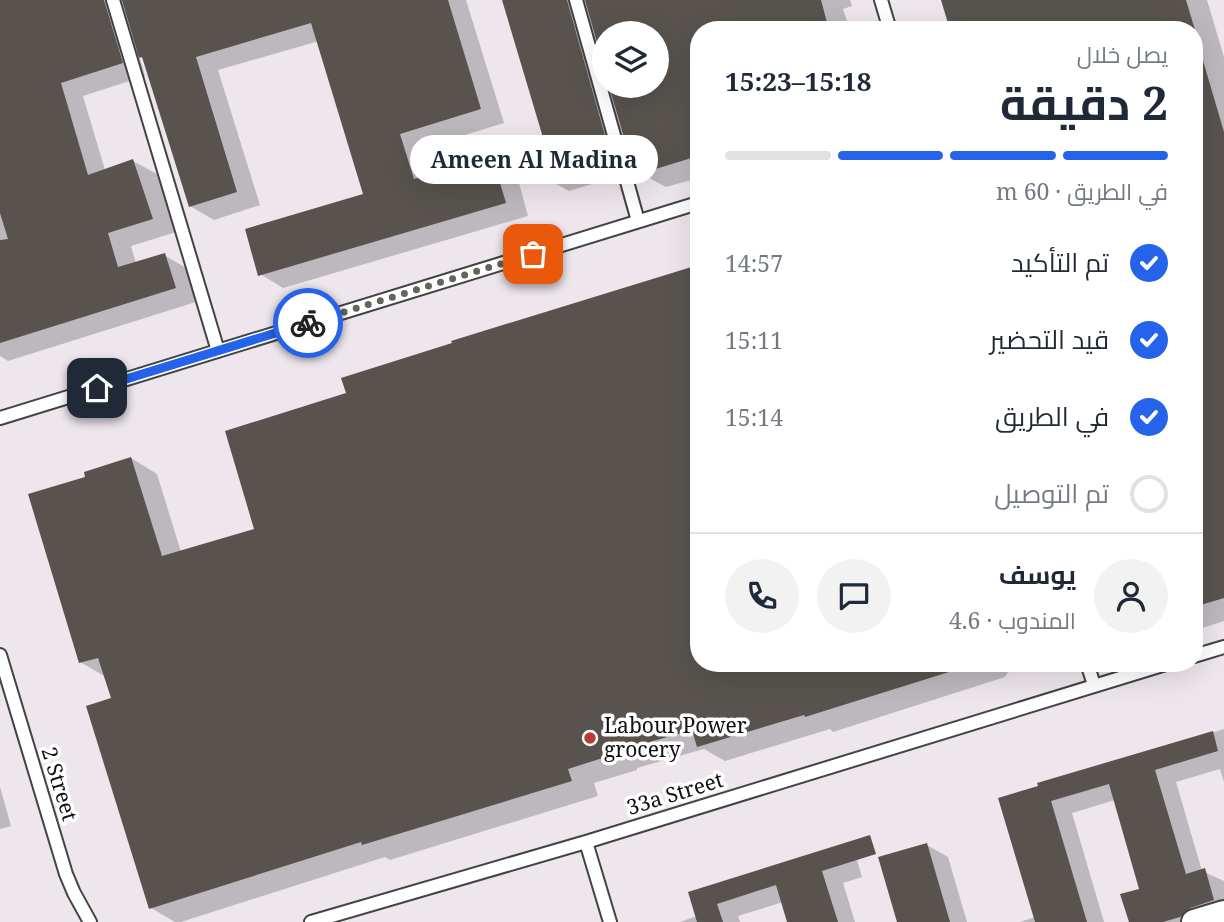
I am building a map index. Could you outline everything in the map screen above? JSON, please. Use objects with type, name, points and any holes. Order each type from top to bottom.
[{"type":"street","points":[[1194,922],[1224,913]]},
{"type":"lane","points":[[113,0],[218,351]]},
{"type":"lane","points":[[576,0],[638,221]]},
{"type":"lane","points":[[881,0],[887,21]]},
{"type":"lane","points":[[0,418],[690,205]]},
{"type":"lane","points":[[1203,653],[1224,647]]},
{"type":"lane","name":"2 Street","points":[[0,655],[66,874],[90,922]]},
{"type":"lane","points":[[1090,672],[1094,685]]},
{"type":"lane","name":"33a Street","points":[[311,922],[586,842],[1139,672]]},
{"type":"lane","points":[[586,842],[610,922]]},
{"type":"shaded area","points":[[0,0],[1224,0],[1224,922],[0,922]]},
{"type":"building","points":[[0,0],[104,0],[123,63],[61,83],[88,175],[133,159],[153,219],[108,233],[118,267],[165,253],[176,288],[0,343],[0,240],[8,239],[0,213]]},
{"type":"building","points":[[122,0],[448,0],[481,109],[400,134],[414,179],[492,156],[506,203],[258,276],[245,229],[363,194],[311,23],[196,57],[237,192],[189,207]]},
{"type":"building","points":[[502,0],[567,0],[592,89],[592,98],[594,98],[611,157],[542,178],[535,154],[547,151]]},
{"type":"building","points":[[585,0],[821,0],[827,21],[690,21],[690,158],[639,174],[632,150],[628,151],[613,98],[669,98],[669,21],[592,21],[592,25]]},
{"type":"building","points":[[941,0],[1186,0],[1192,21],[947,21]]},
{"type":"building","points":[[1203,61],[1224,132],[1224,598],[1203,604]]},
{"type":"building","points":[[690,267],[690,672],[949,672],[697,747],[692,730],[611,753],[612,755],[568,769],[572,781],[362,845],[361,842],[149,909],[86,706],[111,698],[98,658],[79,663],[28,494],[85,477],[84,472],[131,457],[162,556],[254,529],[225,431],[346,393],[341,378],[452,343],[451,341]]},
{"type":"building","points":[[1213,731],[1218,751],[1155,770],[1186,874],[1205,868],[1214,900],[1190,908],[1180,917],[1163,922],[1129,922],[1120,894],[1139,889],[1109,784],[1051,801],[1087,922],[1035,922],[998,798],[1038,786],[1037,783]]},
{"type":"building","points":[[870,835],[876,854],[822,871],[838,922],[787,922],[776,885],[717,904],[723,922],[697,922],[688,892]]},
{"type":"building","points":[[927,843],[950,922],[897,922],[878,857]]},
{"type":"way so far","points":[[308,323],[533,254]]},
{"type":"place","name":"Ameen Al Madina","points":[[533,254]]},
{"type":"place","name":"Labour Power grocery","points":[[590,738]]},
{"type":"route","points":[[97,388],[308,323]]}]
